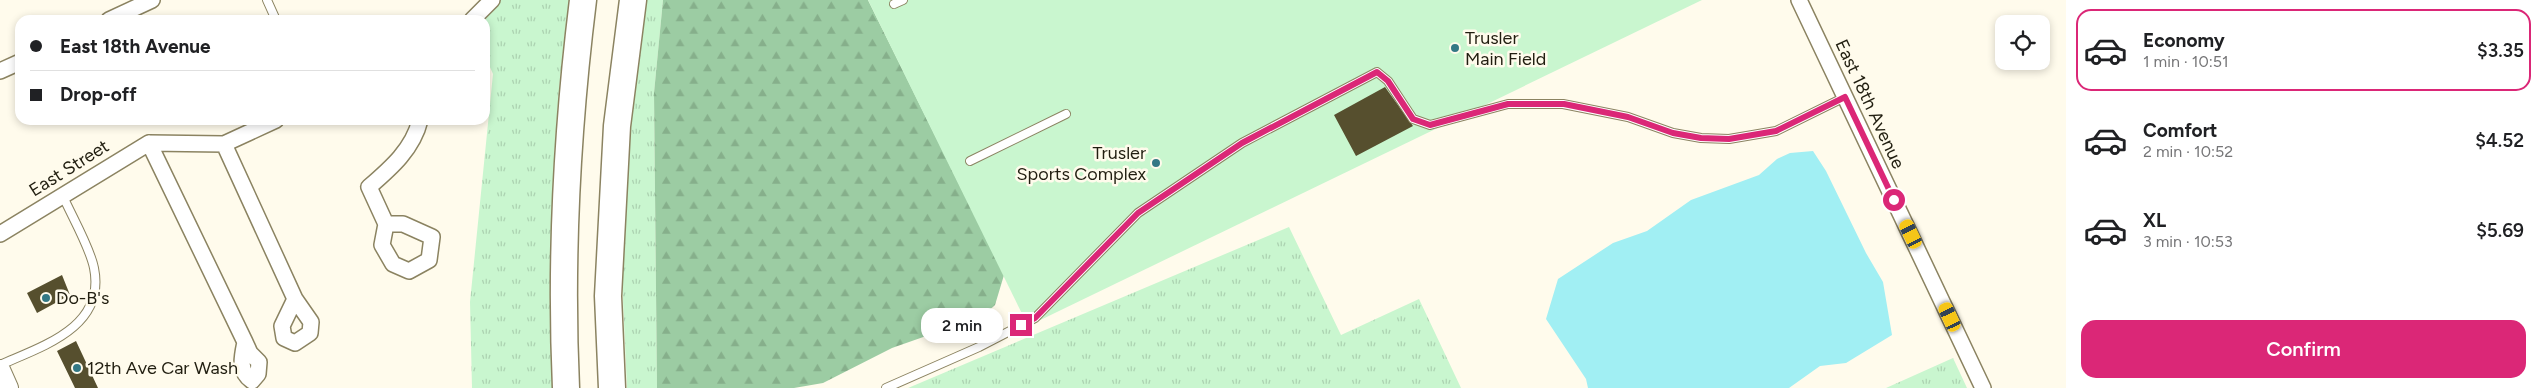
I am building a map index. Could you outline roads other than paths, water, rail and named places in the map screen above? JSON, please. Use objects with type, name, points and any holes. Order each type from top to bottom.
[{"type":"highway","points":[[566,388],[563,324],[564,208],[572,92],[583,0]]},
{"type":"highway","points":[[612,388],[608,296],[617,126],[633,0]]},
{"type":"main road","points":[[0,370],[8,388]]},
{"type":"street","points":[[120,15],[152,0]]},
{"type":"street","points":[[477,15],[492,0]]},
{"type":"street","name":"East 18th Avenue","points":[[1799,0],[1983,388]]},
{"type":"street","points":[[0,71],[15,64]]},
{"type":"street","points":[[244,342],[149,143],[224,144],[265,125]]},
{"type":"street","points":[[386,224],[369,187],[391,169],[416,138],[419,125]]},
{"type":"street","name":"East Street","points":[[0,234],[62,194],[149,143]]},
{"type":"street","points":[[224,144],[295,298]]},
{"type":"lane","points":[[267,0],[274,15]]},
{"type":"lane","points":[[894,4],[902,0]]},
{"type":"lane","points":[[886,388],[979,347],[1035,318],[1138,213],[1242,143],[1377,72],[1388,81],[1413,119],[1430,125],[1508,104],[1564,104],[1628,117],[1673,133],[1701,138],[1729,139],[1776,131],[1845,97]]},
{"type":"lane","points":[[970,161],[1066,114]]},
{"type":"lane","points":[[0,365],[59,339],[85,316],[96,291],[94,266],[62,194]]},
{"type":"water","points":[[1813,151],[1826,171],[1866,253],[1883,282],[1892,335],[1846,363],[1820,366],[1789,388],[1588,388],[1586,379],[1546,319],[1558,279],[1613,243],[1647,231],[1691,200],[1759,175],[1777,159],[1790,153]]},
{"type":"place","name":"Trusler Main Field","points":[[1455,48]]},
{"type":"place","name":"Trusler Sports Complex","points":[[1156,163]]},
{"type":"place","name":"Do-B's","points":[[46,298]]},
{"type":"place","name":"12th Ave Car Wash","points":[[77,368]]}]
